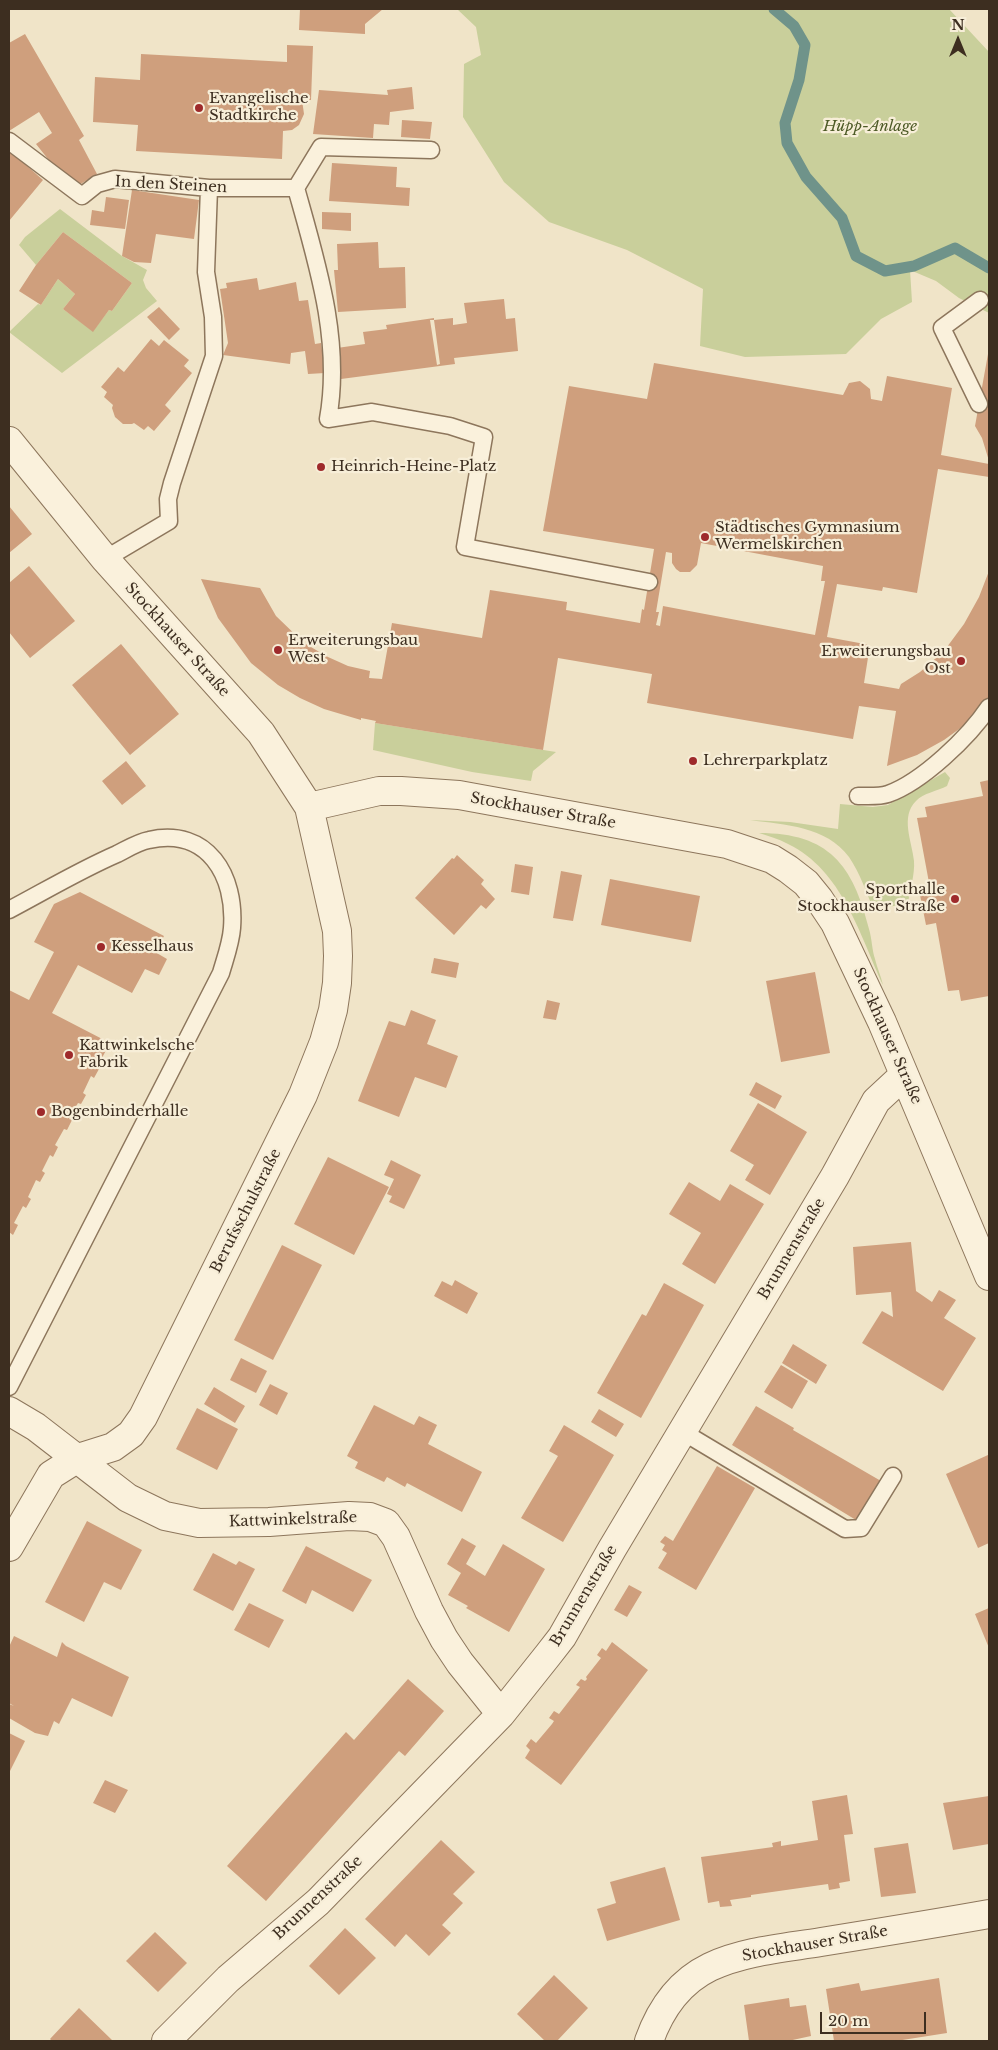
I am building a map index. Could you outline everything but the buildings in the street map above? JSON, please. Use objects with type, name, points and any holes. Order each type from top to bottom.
[{"type":"street","name":"Stockhauser Straße","points":[[9,441],[105,559],[261,734],[309,807],[378,791],[409,791],[459,795],[727,844],[772,860],[806,883],[836,923],[882,1022],[989,1276]]},
{"type":"street","name":"Berufsschulstraße","points":[[9,1547],[51,1475],[78,1458],[113,1447],[131,1434],[143,1417],[280,1145],[303,1095],[324,1042],[333,1010],[337,983],[337,931],[309,807]]},
{"type":"street","name":"Brunnenstraße","points":[[166,2041],[228,1979],[318,1902],[501,1714],[562,1637],[612,1549],[836,1176],[876,1101],[904,1075]]},
{"type":"street","name":"Kattwinkelstraße","points":[[9,1411],[36,1427],[128,1498],[165,1516],[199,1523],[269,1522],[349,1516],[370,1517],[386,1523],[396,1537],[429,1611],[444,1639],[460,1663],[501,1714]]},
{"type":"street","name":"Stockhauser Straße","points":[[649,2041],[656,2021],[668,2002],[680,1988],[709,1967],[770,1950],[989,1914]]},
{"type":"lane","name":"In den Steinen","points":[[9,141],[82,196],[97,184],[114,180],[209,188],[296,188]]},
{"type":"lane","points":[[431,150],[321,147],[296,188],[315,254],[327,308],[332,395],[328,419],[372,412],[450,426],[484,437],[464,547],[649,582]]},
{"type":"lane","points":[[105,559],[169,521],[168,499],[172,483],[214,356],[212,317],[206,272],[209,188]]},
{"type":"lane","points":[[980,300],[942,328],[980,404]]},
{"type":"lane","points":[[858,796],[888,794],[935,766],[983,717],[989,707]]},
{"type":"lane","points":[[9,910],[100,861],[140,843],[148,840],[173,838],[192,843],[208,851],[220,866],[227,882],[232,904],[232,930],[221,973],[9,1387]]},
{"type":"lane","points":[[682,1432],[845,1529],[860,1528],[893,1476]]},
{"type":"green space","name":"Hüpp-Anlage","points":[[457,9],[949,9],[989,52],[989,313],[959,298],[936,281],[910,270],[912,302],[881,319],[846,354],[745,357],[700,346],[703,289],[627,250],[549,222],[504,182],[463,117],[464,64],[481,55],[476,27]]},
{"type":"green space","points":[[60,209],[122,256],[147,270],[143,280],[146,288],[157,301],[62,373],[9,332],[38,304],[41,305],[58,279],[75,294],[63,309],[93,331],[109,310],[112,311],[132,283],[63,232],[36,265],[19,245],[25,237]]},
{"type":"green space","points":[[375,723],[556,752],[533,771],[531,781],[472,772],[373,750]]},
{"type":"green space","points":[[945,772],[950,778],[947,786],[919,798],[911,807],[909,814],[908,830],[914,866],[908,903],[874,910],[853,863],[840,847],[829,839],[804,829],[750,820],[790,822],[838,829],[840,804],[873,807],[888,805]]},
{"type":"green space","points":[[759,833],[783,834],[820,846],[846,870],[863,906],[874,956],[883,985],[857,925],[836,887],[807,855],[788,844]]},
{"type":"waterway","points":[[774,9],[794,26],[805,45],[799,80],[785,123],[787,143],[806,177],[842,218],[856,256],[885,271],[914,266],[955,248],[989,268]]},
{"type":"place","name":"Evangelische Stadtkirche","points":[[199,108]]},
{"type":"place","name":"Heinrich-Heine-Platz","points":[[321,467]]},
{"type":"place","name":"Städtisches Gymnasium Wermelskirchen","points":[[705,537]]},
{"type":"place","name":"Erweiterungsbau West","points":[[278,650]]},
{"type":"place","name":"Erweiterungsbau Ost","points":[[961,661]]},
{"type":"place","name":"Lehrerparkplatz","points":[[693,761]]},
{"type":"place","name":"Sporthalle Stockhauser Straße","points":[[955,899]]},
{"type":"place","name":"Kesselhaus","points":[[101,947]]},
{"type":"place","name":"Kattwinkelsche Fabrik","points":[[69,1055]]},
{"type":"place","name":"Bogenbinderhalle","points":[[41,1112]]}]
